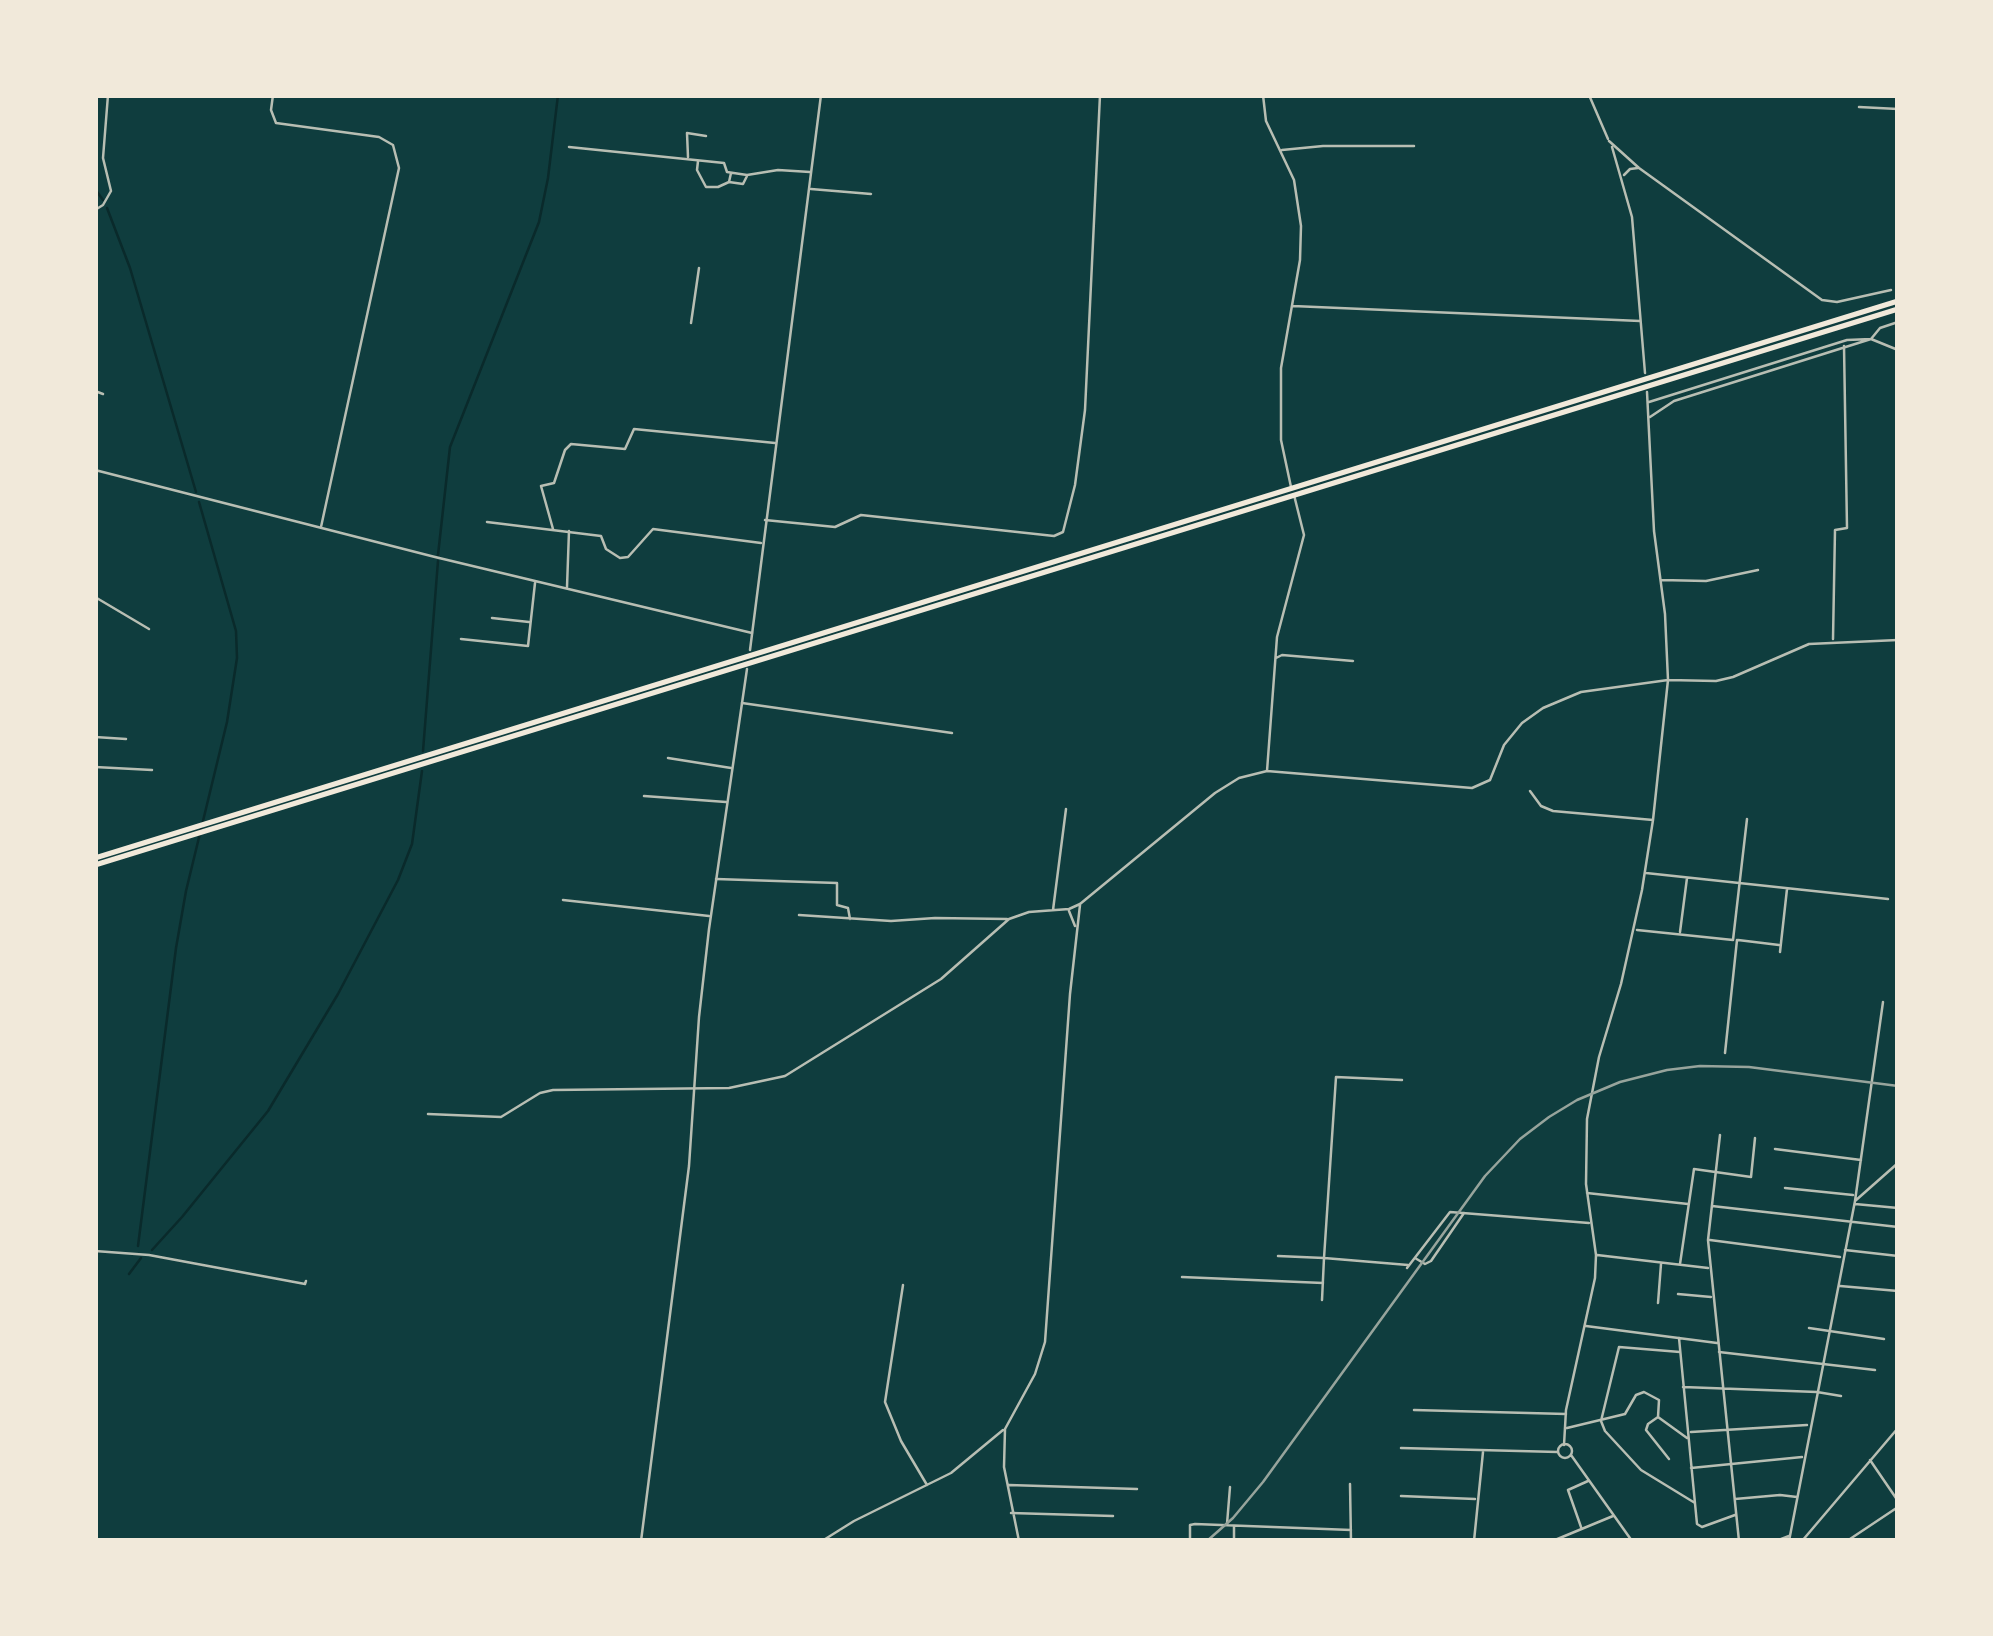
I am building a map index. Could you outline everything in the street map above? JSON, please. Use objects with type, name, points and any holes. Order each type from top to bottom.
[{"type":"highway","points":[[95,862],[1898,305]]},
{"type":"street","points":[[95,210],[104,206],[111,191],[103,151],[108,95]]},
{"type":"street","points":[[273,95],[271,110],[276,123],[387,140],[398,152],[400,168],[321,529]]},
{"type":"street","points":[[750,650],[821,95]]},
{"type":"street","points":[[765,520],[835,527],[861,515],[1054,536],[1063,532],[1086,410],[1100,95]]},
{"type":"street","points":[[1263,95],[1266,121],[1282,150],[1299,203],[1302,244],[1281,368],[1281,440],[1304,535],[1275,658],[1267,771]]},
{"type":"street","points":[[1589,95],[1623,178],[1632,217],[1645,373]]},
{"type":"street","points":[[1859,107],[1898,110]]},
{"type":"street","points":[[688,158],[687,133],[706,136]]},
{"type":"street","points":[[1609,141],[1639,168],[1822,300],[1832,303],[1891,290]]},
{"type":"street","points":[[569,146],[724,163],[728,172],[811,172]]},
{"type":"street","points":[[1282,150],[1414,146]]},
{"type":"street","points":[[698,160],[697,170],[706,187],[742,184],[747,174]]},
{"type":"street","points":[[1623,178],[1630,168],[1639,168]]},
{"type":"street","points":[[730,182],[731,172]]},
{"type":"street","points":[[809,189],[871,194]]},
{"type":"street","points":[[691,323],[699,268]]},
{"type":"street","points":[[1293,306],[1640,321]]},
{"type":"street","points":[[1649,418],[1674,401],[1871,339],[1880,328],[1898,322]]},
{"type":"street","points":[[1648,402],[1847,340],[1871,339],[1898,350]]},
{"type":"street","points":[[1833,642],[1835,530],[1847,528],[1844,346]]},
{"type":"street","points":[[95,392],[102,394]]},
{"type":"street","points":[[1558,1452],[1564,1445],[1566,1414],[1595,1278],[1596,1255],[1586,1193],[1590,1099],[1634,929],[1653,820],[1668,680],[1646,392]]},
{"type":"street","points":[[554,529],[552,515],[540,494],[541,486],[554,483],[565,450],[571,444],[625,449],[634,429],[775,443]]},
{"type":"street","points":[[95,470],[752,633]]},
{"type":"street","points":[[487,522],[601,536],[609,553],[620,558],[628,557],[653,529],[763,544]]},
{"type":"street","points":[[567,589],[568,531]]},
{"type":"street","points":[[1661,580],[1706,581],[1758,570]]},
{"type":"street","points":[[460,639],[528,646],[535,582]]},
{"type":"street","points":[[95,597],[149,629]]},
{"type":"street","points":[[492,618],[530,622]]},
{"type":"street","points":[[428,1114],[502,1117],[540,1093],[553,1090],[747,1086],[796,1071],[941,979],[1009,920],[1029,912],[1068,909],[1080,904],[1227,784],[1248,774],[1267,771],[1344,775],[1433,786],[1479,787],[1494,773],[1510,735],[1543,708],[1591,689],[1668,680],[1716,681],[1794,648],[1898,640]]},
{"type":"street","points":[[1275,658],[1280,655],[1353,662]]},
{"type":"street","points":[[641,1541],[689,1166],[711,916],[747,669]]},
{"type":"street","points":[[742,703],[952,733]]},
{"type":"street","points":[[95,737],[126,738]]},
{"type":"street","points":[[668,758],[732,768]]},
{"type":"street","points":[[95,767],[152,770]]},
{"type":"street","points":[[1530,791],[1542,806],[1552,811],[1653,820]]},
{"type":"street","points":[[644,796],[727,802]]},
{"type":"street","points":[[1052,910],[1066,809]]},
{"type":"street","points":[[1726,1053],[1746,819]]},
{"type":"street","points":[[1644,872],[1888,898]]},
{"type":"street","points":[[1680,932],[1687,877]]},
{"type":"street","points":[[716,879],[837,883],[837,905],[848,908],[851,920]]},
{"type":"street","points":[[1780,952],[1787,888]]},
{"type":"street","points":[[562,900],[711,916]]},
{"type":"street","points":[[1019,1541],[1006,1486],[1004,1430],[1035,1374],[1045,1342],[1080,904]]},
{"type":"street","points":[[1068,909],[1076,928]]},
{"type":"street","points":[[800,914],[851,920],[1009,920]]},
{"type":"street","points":[[1634,929],[1781,945]]},
{"type":"street","points":[[1776,1541],[1790,1538],[1798,1498],[1861,1160],[1883,1002]]},
{"type":"street","points":[[1322,1300],[1336,1076],[1402,1080]]},
{"type":"street","points":[[1720,1134],[1708,1240],[1738,1541]]},
{"type":"street","points":[[1680,1264],[1694,1169],[1750,1176],[1755,1138]]},
{"type":"street","points":[[1774,1149],[1861,1160]]},
{"type":"street","points":[[1854,1200],[1898,1163]]},
{"type":"street","points":[[1785,1188],[1898,1208]]},
{"type":"street","points":[[1586,1193],[1690,1204]]},
{"type":"street","points":[[1712,1206],[1898,1227]]},
{"type":"street","points":[[1414,1257],[1425,1264],[1431,1261],[1465,1212]]},
{"type":"street","points":[[1278,1256],[1408,1266],[1447,1213],[1591,1224]]},
{"type":"street","points":[[1708,1240],[1843,1258]]},
{"type":"street","points":[[1845,1250],[1898,1256]]},
{"type":"street","points":[[95,1251],[150,1254],[306,1281]]},
{"type":"street","points":[[1596,1255],[1710,1268]]},
{"type":"street","points":[[1658,1303],[1662,1262]]},
{"type":"street","points":[[1182,1277],[1323,1283]]},
{"type":"street","points":[[903,1285],[885,1402],[901,1441],[928,1487]]},
{"type":"street","points":[[1839,1286],[1898,1290]]},
{"type":"street","points":[[1678,1294],[1714,1297]]},
{"type":"street","points":[[1584,1326],[1718,1343]]},
{"type":"street","points":[[1809,1328],[1884,1339]]},
{"type":"street","points":[[1679,1338],[1699,1526],[1735,1515]]},
{"type":"street","points":[[1680,1352],[1619,1347],[1601,1421],[1605,1432],[1641,1470],[1695,1503]]},
{"type":"street","points":[[1719,1352],[1875,1370]]},
{"type":"street","points":[[1682,1387],[1841,1396]]},
{"type":"street","points":[[1566,1428],[1625,1414],[1636,1395],[1644,1392],[1660,1400],[1658,1417],[1646,1430],[1669,1459]]},
{"type":"street","points":[[1414,1410],[1566,1414]]},
{"type":"street","points":[[1658,1417],[1689,1439]]},
{"type":"street","points":[[1688,1432],[1809,1425]]},
{"type":"street","points":[[1802,1541],[1898,1428]]},
{"type":"street","points":[[822,1541],[951,1474],[1004,1430]]},
{"type":"street","points":[[1564,1445],[1572,1448],[1571,1455],[1632,1541]]},
{"type":"street","points":[[1401,1448],[1558,1452],[1564,1458],[1571,1455]]},
{"type":"street","points":[[1474,1541],[1483,1450]]},
{"type":"street","points":[[1691,1468],[1804,1457]]},
{"type":"street","points":[[1847,1541],[1898,1504],[1870,1459]]},
{"type":"street","points":[[1582,1529],[1568,1490],[1590,1480]]},
{"type":"street","points":[[1350,1484],[1351,1541]]},
{"type":"street","points":[[1006,1486],[1137,1489]]},
{"type":"street","points":[[1227,1524],[1230,1487]]},
{"type":"street","points":[[1734,1499],[1780,1495],[1798,1498]]},
{"type":"street","points":[[1401,1496],[1477,1499]]},
{"type":"street","points":[[1011,1513],[1113,1516]]},
{"type":"street","points":[[1554,1540],[1616,1515]]},
{"type":"street","points":[[1190,1541],[1192,1524],[1351,1530]]},
{"type":"street","points":[[1234,1526],[1234,1541]]},
{"type":"waterway","points":[[438,555],[450,447],[539,222],[558,95]]},
{"type":"waterway","points":[[95,189],[103,200]]},
{"type":"waterway","points":[[107,208],[130,268],[196,492]]},
{"type":"waterway","points":[[138,1246],[176,948],[227,722],[237,658],[236,631],[199,502]]},
{"type":"waterway","points":[[423,751],[438,561]]},
{"type":"waterway","points":[[152,1250],[268,1111],[338,994],[398,880],[412,844],[422,771]]},
{"type":"waterway","points":[[129,1274],[141,1258]]},
{"type":"railway","points":[[1207,1541],[1233,1518],[1263,1482],[1485,1176],[1520,1139],[1549,1117],[1620,1082],[1700,1066],[1749,1067],[1898,1086]]}]
